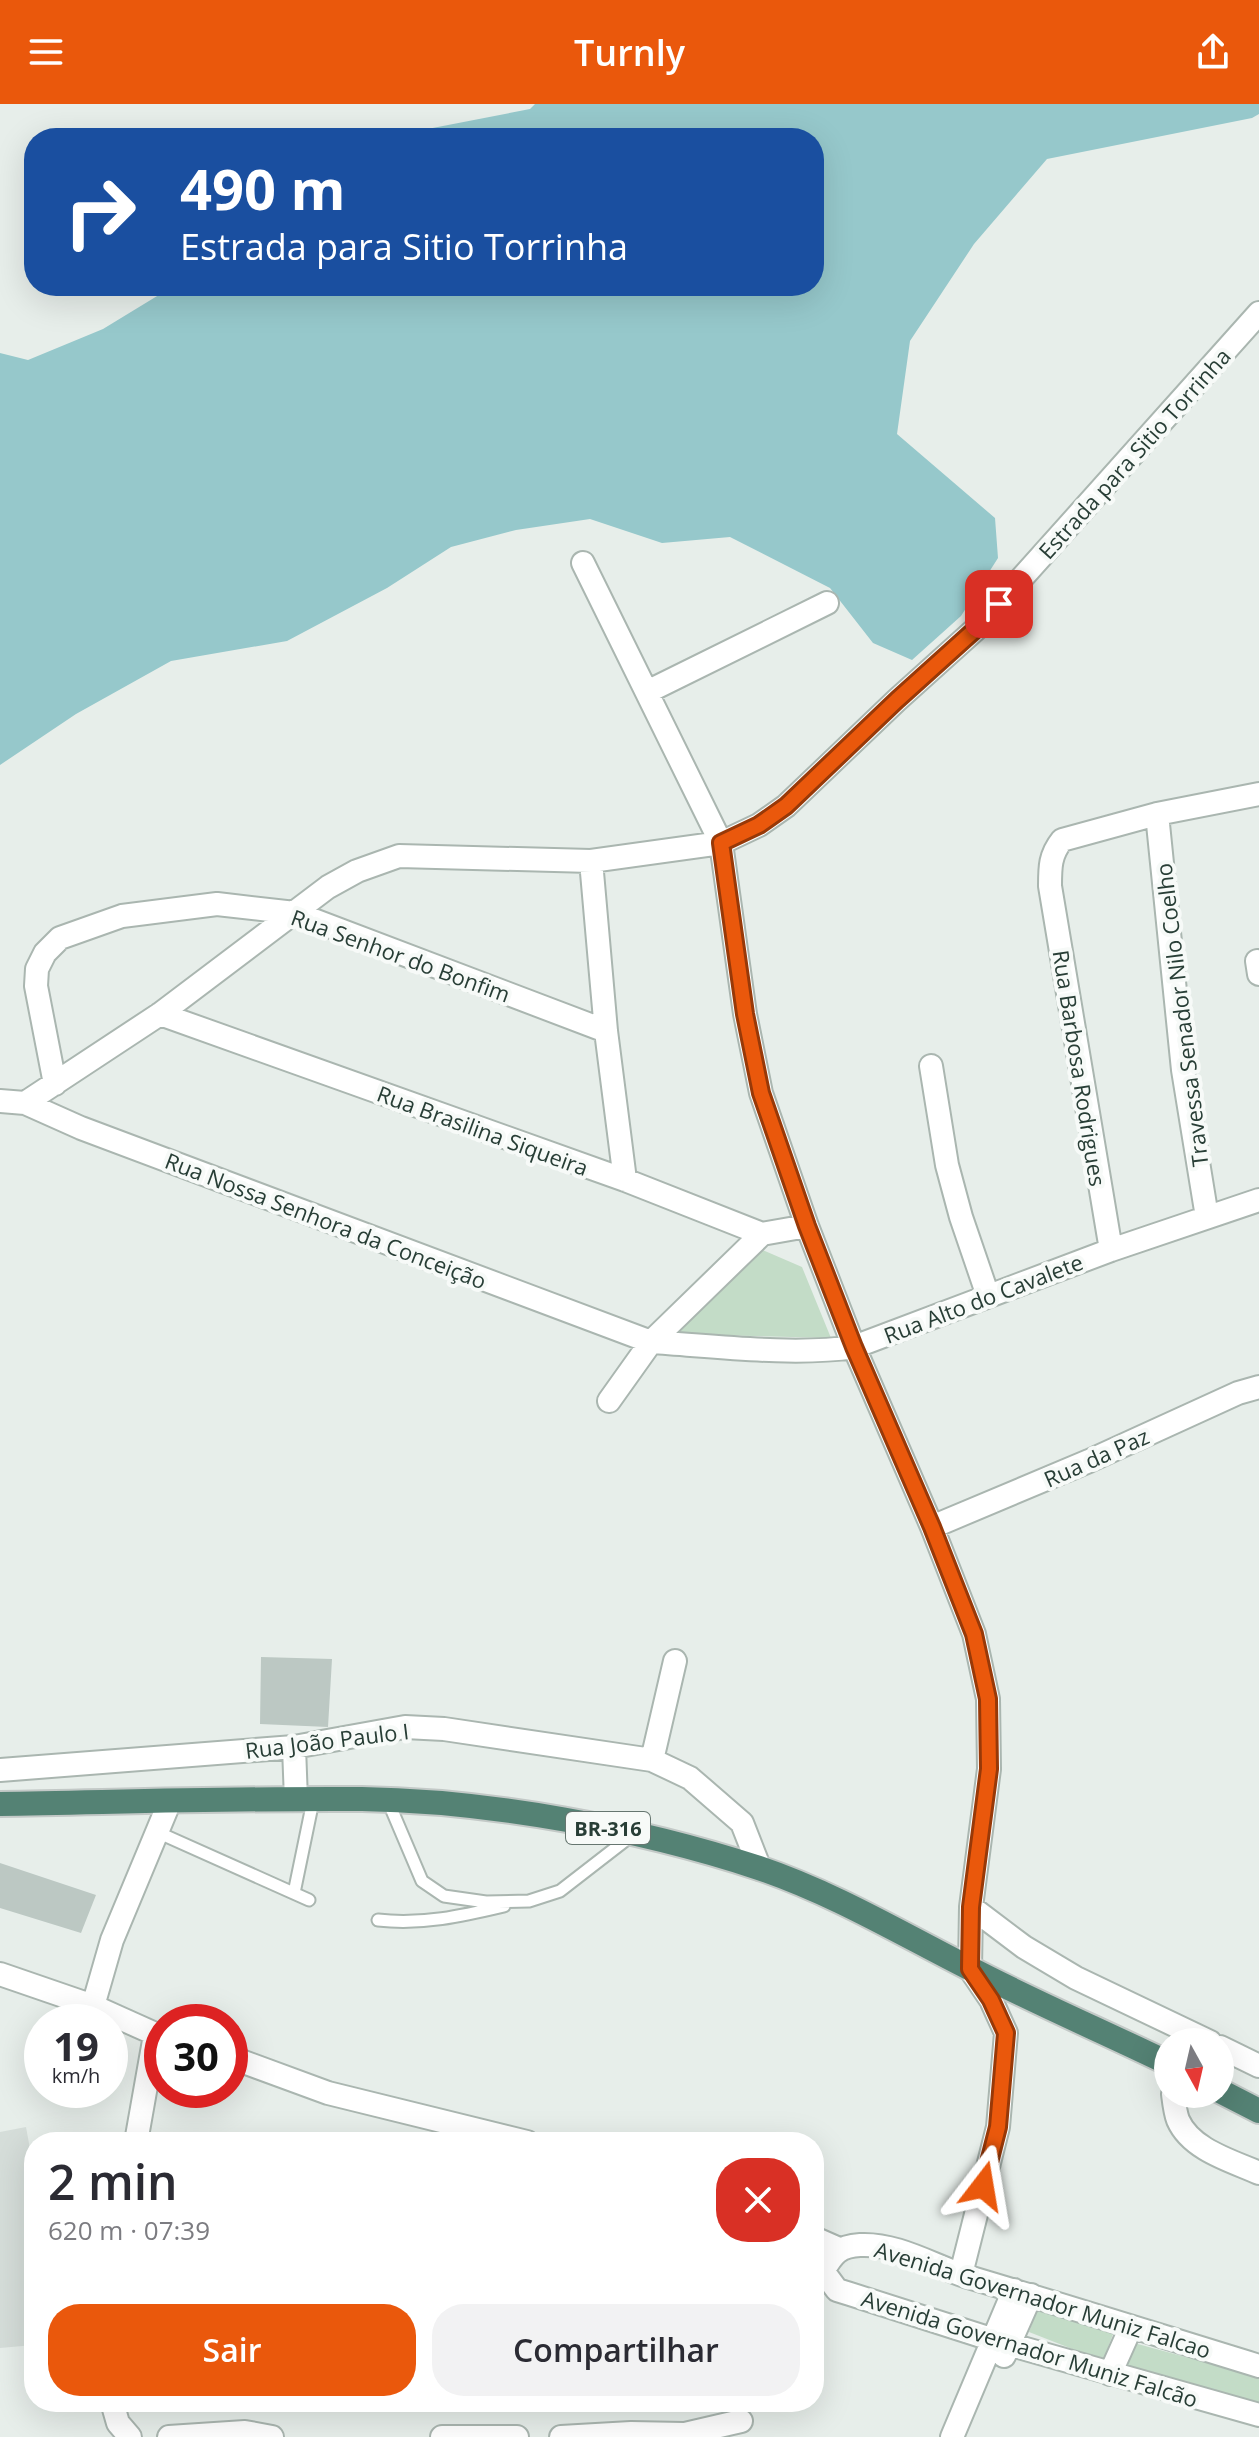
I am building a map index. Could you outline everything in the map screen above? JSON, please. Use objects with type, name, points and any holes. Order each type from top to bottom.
[{"type":"highway","name":"BR-316","points":[[0,1804],[388,1801],[463,1806],[572,1821],[635,1834],[760,1869],[829,1896],[1154,2058]]},
{"type":"highway","points":[[1234,2098],[1259,2111]]},
{"type":"street","name":"Estrada para Sitio Torrinha","points":[[25,1103],[160,1014],[328,887],[357,871],[399,856],[591,861],[721,843],[759,825],[786,806],[978,627],[1259,313]]},
{"type":"street","points":[[583,563],[721,843],[745,1014],[761,1093],[807,1226],[854,1347],[932,1527],[974,1634],[988,1699],[989,1769],[971,1907],[970,1969],[991,2000],[1006,2033],[998,2127],[961,2274]]},
{"type":"street","points":[[647,692],[827,603]]},
{"type":"street","points":[[1157,814],[1259,794]]},
{"type":"street","name":"Rua Barbosa Rodrigues","points":[[1111,1250],[1050,886],[1050,863],[1053,851],[1062,840],[1157,814]]},
{"type":"street","name":"Travessa Senador Nilo Coelho","points":[[1157,814],[1183,1070],[1207,1217]]},
{"type":"street","points":[[591,861],[606,1031],[625,1180]]},
{"type":"street","name":"Rua Senhor do Bonfim","points":[[55,1084],[36,986],[37,969],[45,953],[60,938],[122,916],[217,904],[295,913],[606,1031]]},
{"type":"street","name":"Rua Brasilina Siqueira","points":[[160,1014],[625,1180],[762,1234]]},
{"type":"street","points":[[931,1066],[947,1165],[988,1296]]},
{"type":"street","name":"Rua Nossa Senhora da Conceição","points":[[0,1101],[25,1103],[81,1128],[651,1342]]},
{"type":"street","name":"Rua Alto do Cavalete","points":[[651,1342],[748,1348],[854,1347],[1111,1250],[1259,1200]]},
{"type":"street","points":[[609,1401],[651,1342],[762,1234],[807,1226]]},
{"type":"street","name":"Rua da Paz","points":[[932,1527],[1089,1461],[1238,1393],[1259,1387]]},
{"type":"street","points":[[652,1760],[675,1661]]},
{"type":"street","name":"Rua João Paulo I","points":[[0,1770],[294,1747],[405,1727],[444,1729],[652,1760],[690,1778],[742,1823],[760,1869]]},
{"type":"street","points":[[294,1747],[305,1800]]},
{"type":"street","points":[[94,2004],[112,1940],[170,1801]]},
{"type":"street","points":[[971,1907],[1024,1947],[1076,1978],[1181,2028]]},
{"type":"street","points":[[0,1974],[87,2004]]},
{"type":"street","points":[[1234,2054],[1259,2066]]},
{"type":"street","points":[[248,2064],[328,2093],[486,2132]]},
{"type":"street","points":[[138,2132],[144,2103]]},
{"type":"street","points":[[1176,2108],[1178,2119],[1189,2136],[1214,2154],[1259,2173]]},
{"type":"street","name":"Avenida Governador Muniz Falcao","points":[[827,2263],[869,2245],[888,2248],[961,2274],[1259,2366]]},
{"type":"street","name":"Avenida Governador Muniz Falcão","points":[[827,2263],[837,2290],[1110,2374],[1259,2415]]},
{"type":"street","points":[[966,2437],[1022,2292]]},
{"type":"street","points":[[1110,2374],[1131,2327]]},
{"type":"street","points":[[952,2437],[1002,2342]]},
{"type":"street","points":[[115,2412],[118,2423],[130,2437]]},
{"type":"street","points":[[561,2437],[631,2433],[678,2435],[742,2420]]},
{"type":"street","points":[[169,2437],[245,2432],[272,2437]]},
{"type":"street","points":[[442,2437],[517,2437]]},
{"type":"lane","points":[[294,1893],[305,1800]]},
{"type":"lane","points":[[388,1801],[422,1881],[444,1896],[486,1902],[529,1901]]},
{"type":"lane","points":[[157,1832],[309,1900]]},
{"type":"lane","points":[[378,1920],[445,1919],[560,1891],[635,1834]]},
{"type":"shaded area","points":[[26,2127],[27,2132],[24,2132],[24,2346],[0,2348],[0,2132]]},
{"type":"green space","points":[[758,1248],[802,1267],[831,1338],[667,1334]]},
{"type":"green space","points":[[1037,2310],[1113,2334],[1103,2361],[1029,2332]]},
{"type":"green space","points":[[1134,2343],[1259,2377],[1259,2404],[1124,2366]]},
{"type":"water","points":[[535,104],[1259,104],[1259,114],[1252,118],[1047,159],[974,244],[910,341],[897,434],[995,518],[998,558],[961,616],[912,660],[873,643],[830,588],[730,537],[662,543],[590,519],[516,530],[451,547],[387,588],[287,641],[171,661],[76,714],[0,765],[0,353],[28,360],[103,329],[157,296],[824,296],[824,128],[432,128],[530,109]]},
{"type":"building","points":[[261,1657],[332,1659],[328,1727],[260,1724]]},
{"type":"building","points":[[0,1863],[96,1895],[81,1933],[0,1908]]},
{"type":"route","points":[[983,2186],[998,2127],[1006,2033],[991,2000],[970,1969],[971,1907],[989,1769],[988,1699],[974,1634],[932,1527],[854,1347],[807,1226],[761,1093],[745,1014],[721,843],[759,825],[786,806],[999,604]]}]
